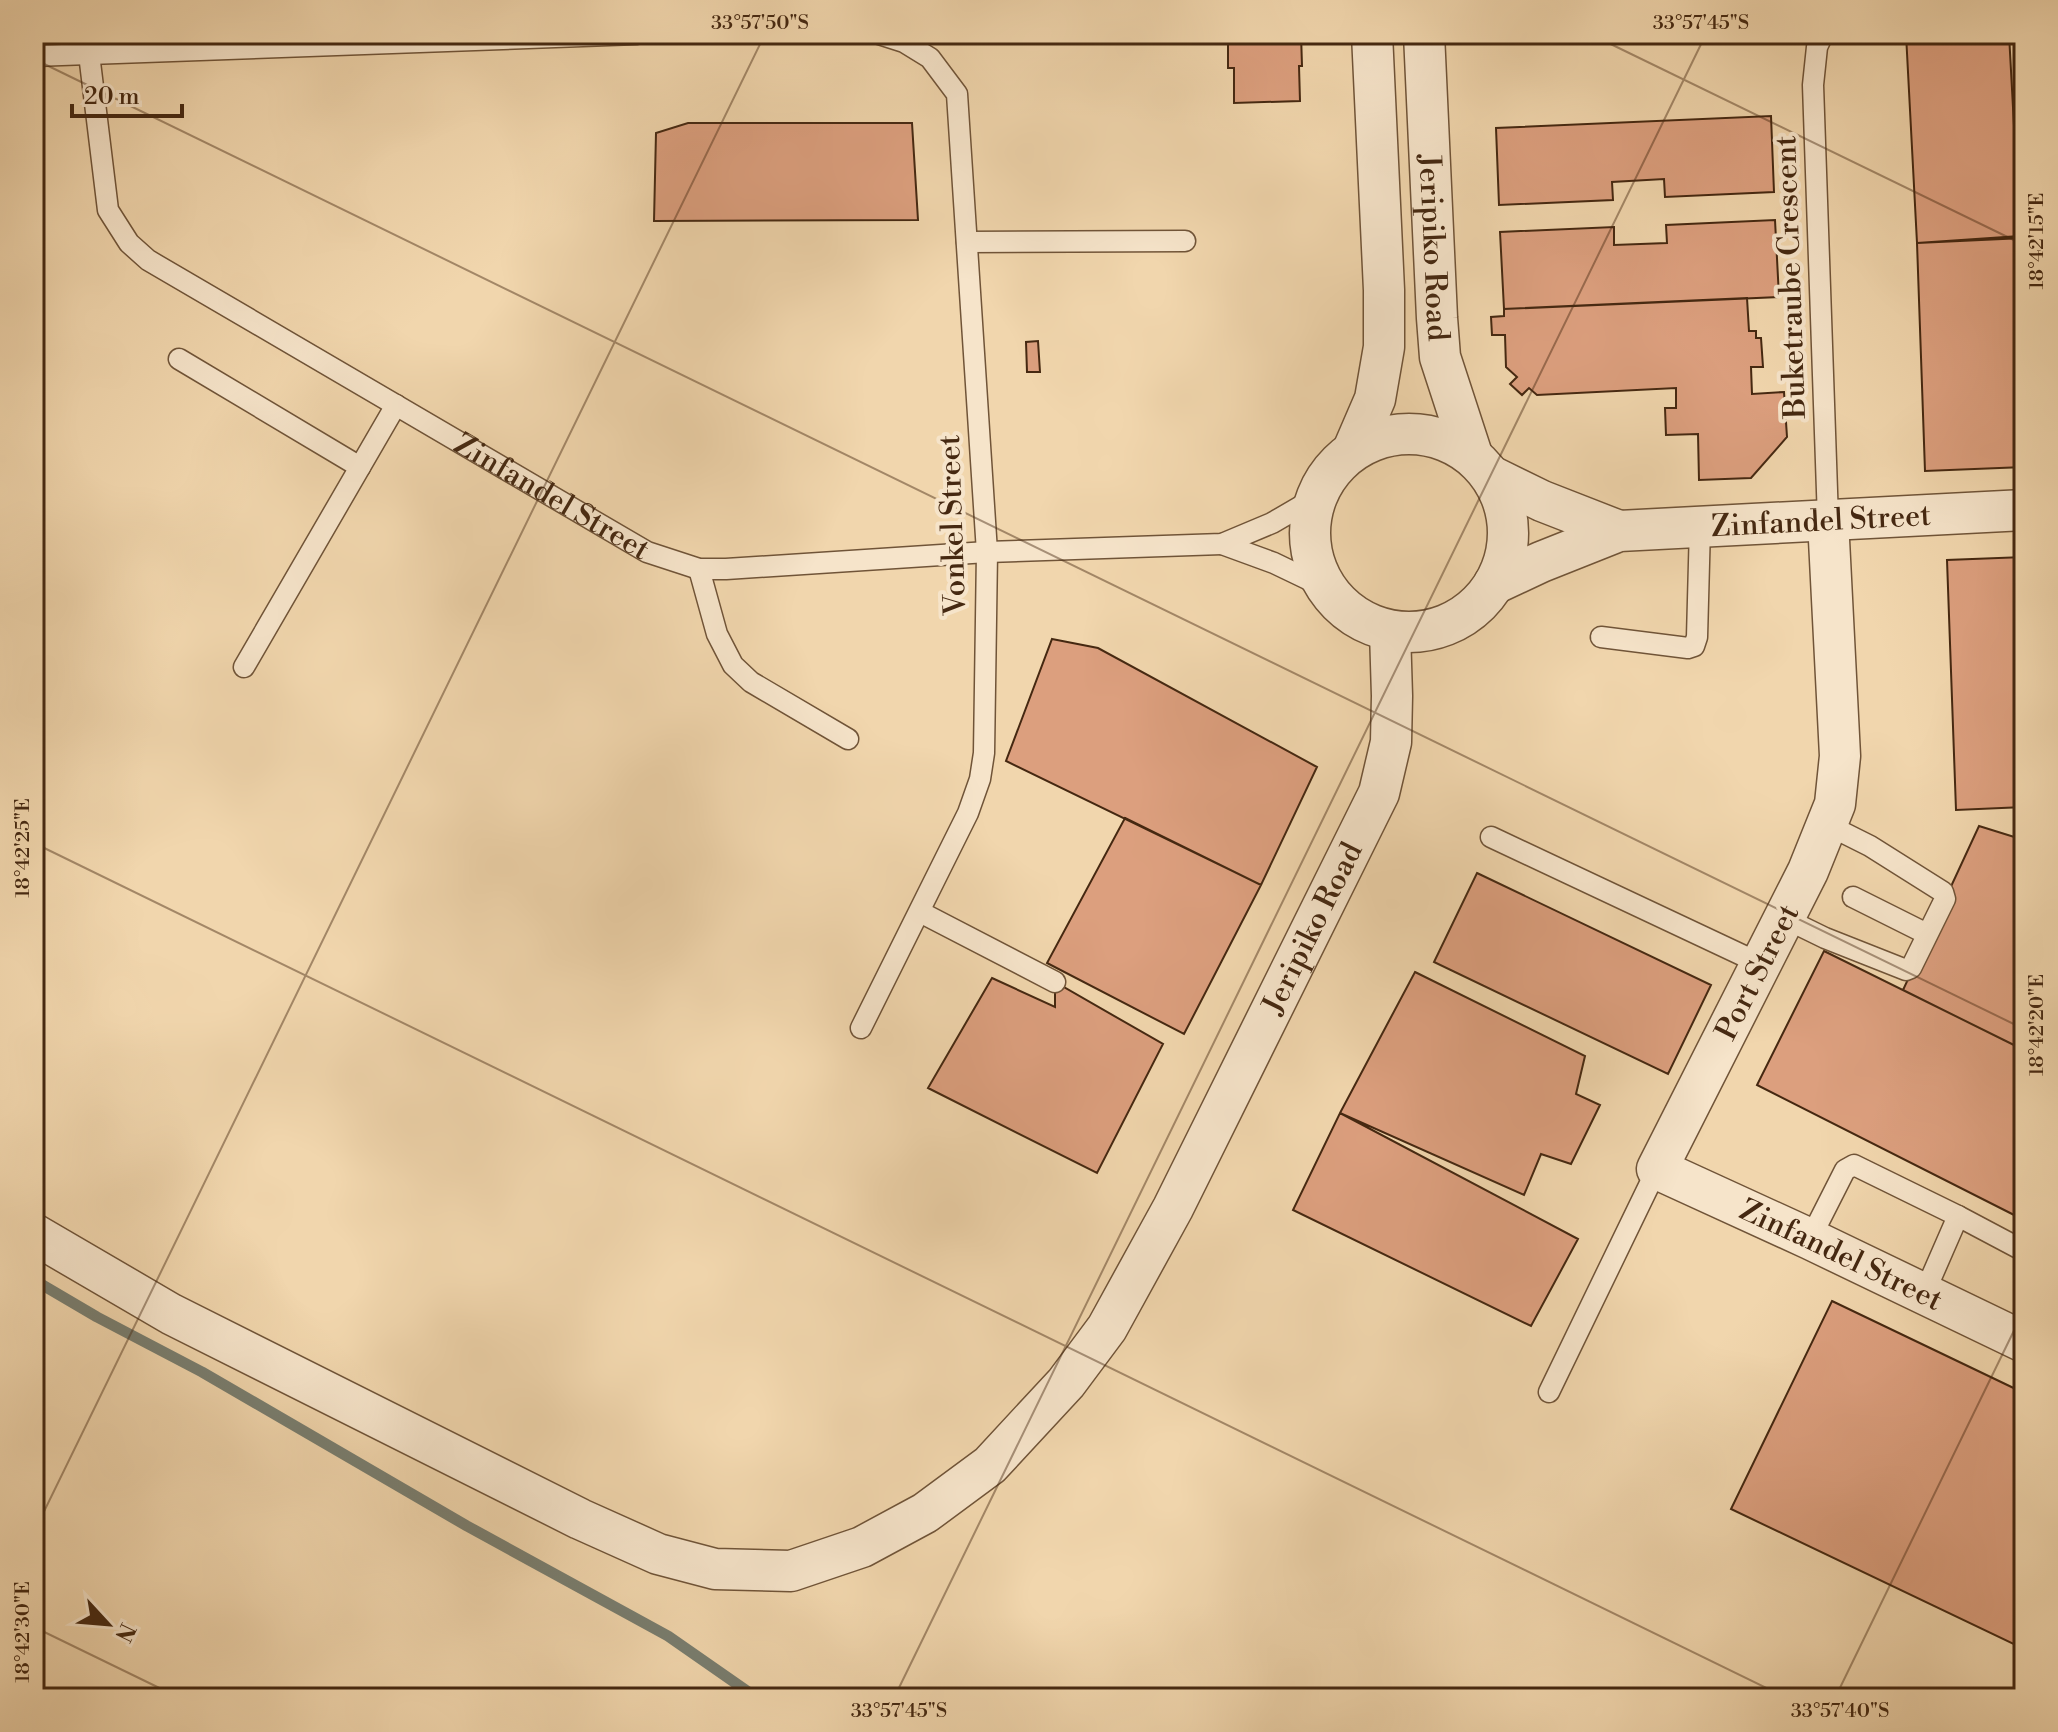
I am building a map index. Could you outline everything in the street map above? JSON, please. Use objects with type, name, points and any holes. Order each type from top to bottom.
[{"type":"street","name":"Jeripiko Road","points":[[1353,450],[1375,399],[1384,347],[1372,34]]},
{"type":"street","name":"Jeripiko Road","points":[[1424,34],[1440,357],[1482,466]]},
{"type":"street","points":[[1414,433],[1444,439],[1482,466],[1503,501],[1508,530],[1505,558],[1494,584],[1474,607],[1449,624],[1420,632],[1390,631],[1364,622],[1343,608],[1326,588],[1315,567],[1310,544],[1310,521],[1315,498],[1331,471],[1353,450],[1382,437],[1414,433]]},
{"type":"street","name":"Zinfandel Street","points":[[1482,466],[1542,501],[1619,531]]},
{"type":"street","name":"Zinfandel Street","points":[[1494,584],[1619,531],[2024,510]]},
{"type":"street","name":"Port Street","points":[[1657,1169],[1808,871],[1835,804],[1840,756],[1828,520]]},
{"type":"street","name":"Jeripiko Road","points":[[34,1234],[171,1314],[566,1512],[658,1554],[715,1569],[791,1571],[862,1547],[925,1513],[990,1465],[1066,1383],[1107,1328],[1173,1208],[1379,793],[1391,742],[1390,631]]},
{"type":"street","name":"Zinfandel Street","points":[[1657,1169],[2024,1342]]},
{"type":"lane","points":[[34,56],[637,34]]},
{"type":"lane","name":"Vonkel Street","points":[[861,1028],[968,813],[980,779],[984,753],[987,552],[957,94],[930,58],[904,42],[879,34]]},
{"type":"lane","name":"Buketraube Crescent","points":[[1823,34],[1817,47],[1813,85],[1828,520]]},
{"type":"lane","name":"Zinfandel Street","points":[[89,54],[108,210],[129,243],[148,260],[647,552],[699,569],[726,569],[987,552],[1222,544],[1272,523],[1315,498]]},
{"type":"lane","points":[[967,242],[1185,241]]},
{"type":"lane","points":[[179,359],[360,467]]},
{"type":"lane","points":[[244,667],[396,405]]},
{"type":"lane","points":[[1601,637],[1688,648],[1694,646],[1697,637],[1700,526]]},
{"type":"lane","name":"Zinfandel Street","points":[[1222,544],[1274,563],[1326,588]]},
{"type":"lane","points":[[699,569],[717,634],[733,665],[751,682],[848,739]]},
{"type":"lane","points":[[1784,918],[1902,970],[1911,968],[1945,899],[1943,892],[1870,846],[1826,824]]},
{"type":"lane","points":[[1491,837],[1761,964]]},
{"type":"lane","points":[[1853,897],[1927,934]]},
{"type":"lane","points":[[920,912],[1055,982]]},
{"type":"lane","points":[[1810,1239],[1845,1170],[1854,1165],[2024,1251]]},
{"type":"lane","name":"Port Street","points":[[1549,1392],[1657,1169]]},
{"type":"lane","points":[[1924,1294],[1958,1216]]},
{"type":"building","points":[[1228,34],[1301,34],[1300,101],[1234,103],[1234,68],[1228,68]]},
{"type":"building","points":[[1906,34],[2009,34],[2020,236],[1917,243]]},
{"type":"building","points":[[2014,93],[2024,93],[2024,221],[2020,222]]},
{"type":"building","points":[[1771,116],[1774,192],[1665,197],[1664,179],[1612,182],[1613,200],[1499,205],[1496,128]]},
{"type":"building","points":[[688,123],[912,123],[918,220],[654,221],[656,133]]},
{"type":"building","points":[[1775,220],[1779,297],[1504,309],[1500,232],[1614,227],[1614,245],[1667,243],[1666,225]]},
{"type":"building","points":[[2024,238],[2024,467],[1925,471],[1917,243]]},
{"type":"building","points":[[1747,298],[1749,331],[1756,331],[1756,338],[1761,338],[1763,367],[1751,367],[1752,394],[1784,392],[1787,437],[1751,478],[1699,480],[1698,434],[1666,435],[1665,408],[1676,408],[1676,388],[1537,395],[1529,388],[1522,395],[1510,384],[1517,377],[1506,367],[1505,335],[1492,335],[1491,317],[1504,316],[1504,309]]},
{"type":"building","points":[[1038,341],[1040,372],[1027,372],[1026,342]]},
{"type":"building","points":[[2024,557],[2024,807],[1956,810],[1947,560]]},
{"type":"building","points":[[1052,639],[1098,648],[1317,767],[1261,885],[1006,761]]},
{"type":"building","points":[[1125,818],[1261,885],[1184,1034],[1047,963]]},
{"type":"building","points":[[1979,826],[2024,840],[2024,1050],[1903,990]]},
{"type":"building","points":[[1477,873],[1711,985],[1668,1074],[1434,962]]},
{"type":"building","points":[[1824,951],[2024,1050],[2024,1220],[1757,1085]]},
{"type":"building","points":[[1415,972],[1585,1056],[1576,1094],[1600,1105],[1571,1164],[1541,1154],[1524,1195],[1340,1113]]},
{"type":"building","points":[[992,978],[1055,1007],[1055,982],[1163,1044],[1097,1173],[928,1088]]},
{"type":"building","points":[[1340,1113],[1578,1239],[1531,1326],[1293,1210]]},
{"type":"building","points":[[1832,1301],[2024,1393],[2024,1649],[1731,1509]]},
{"type":"waterway","points":[[34,1280],[202,1372],[467,1526],[668,1636],[757,1698]]}]
